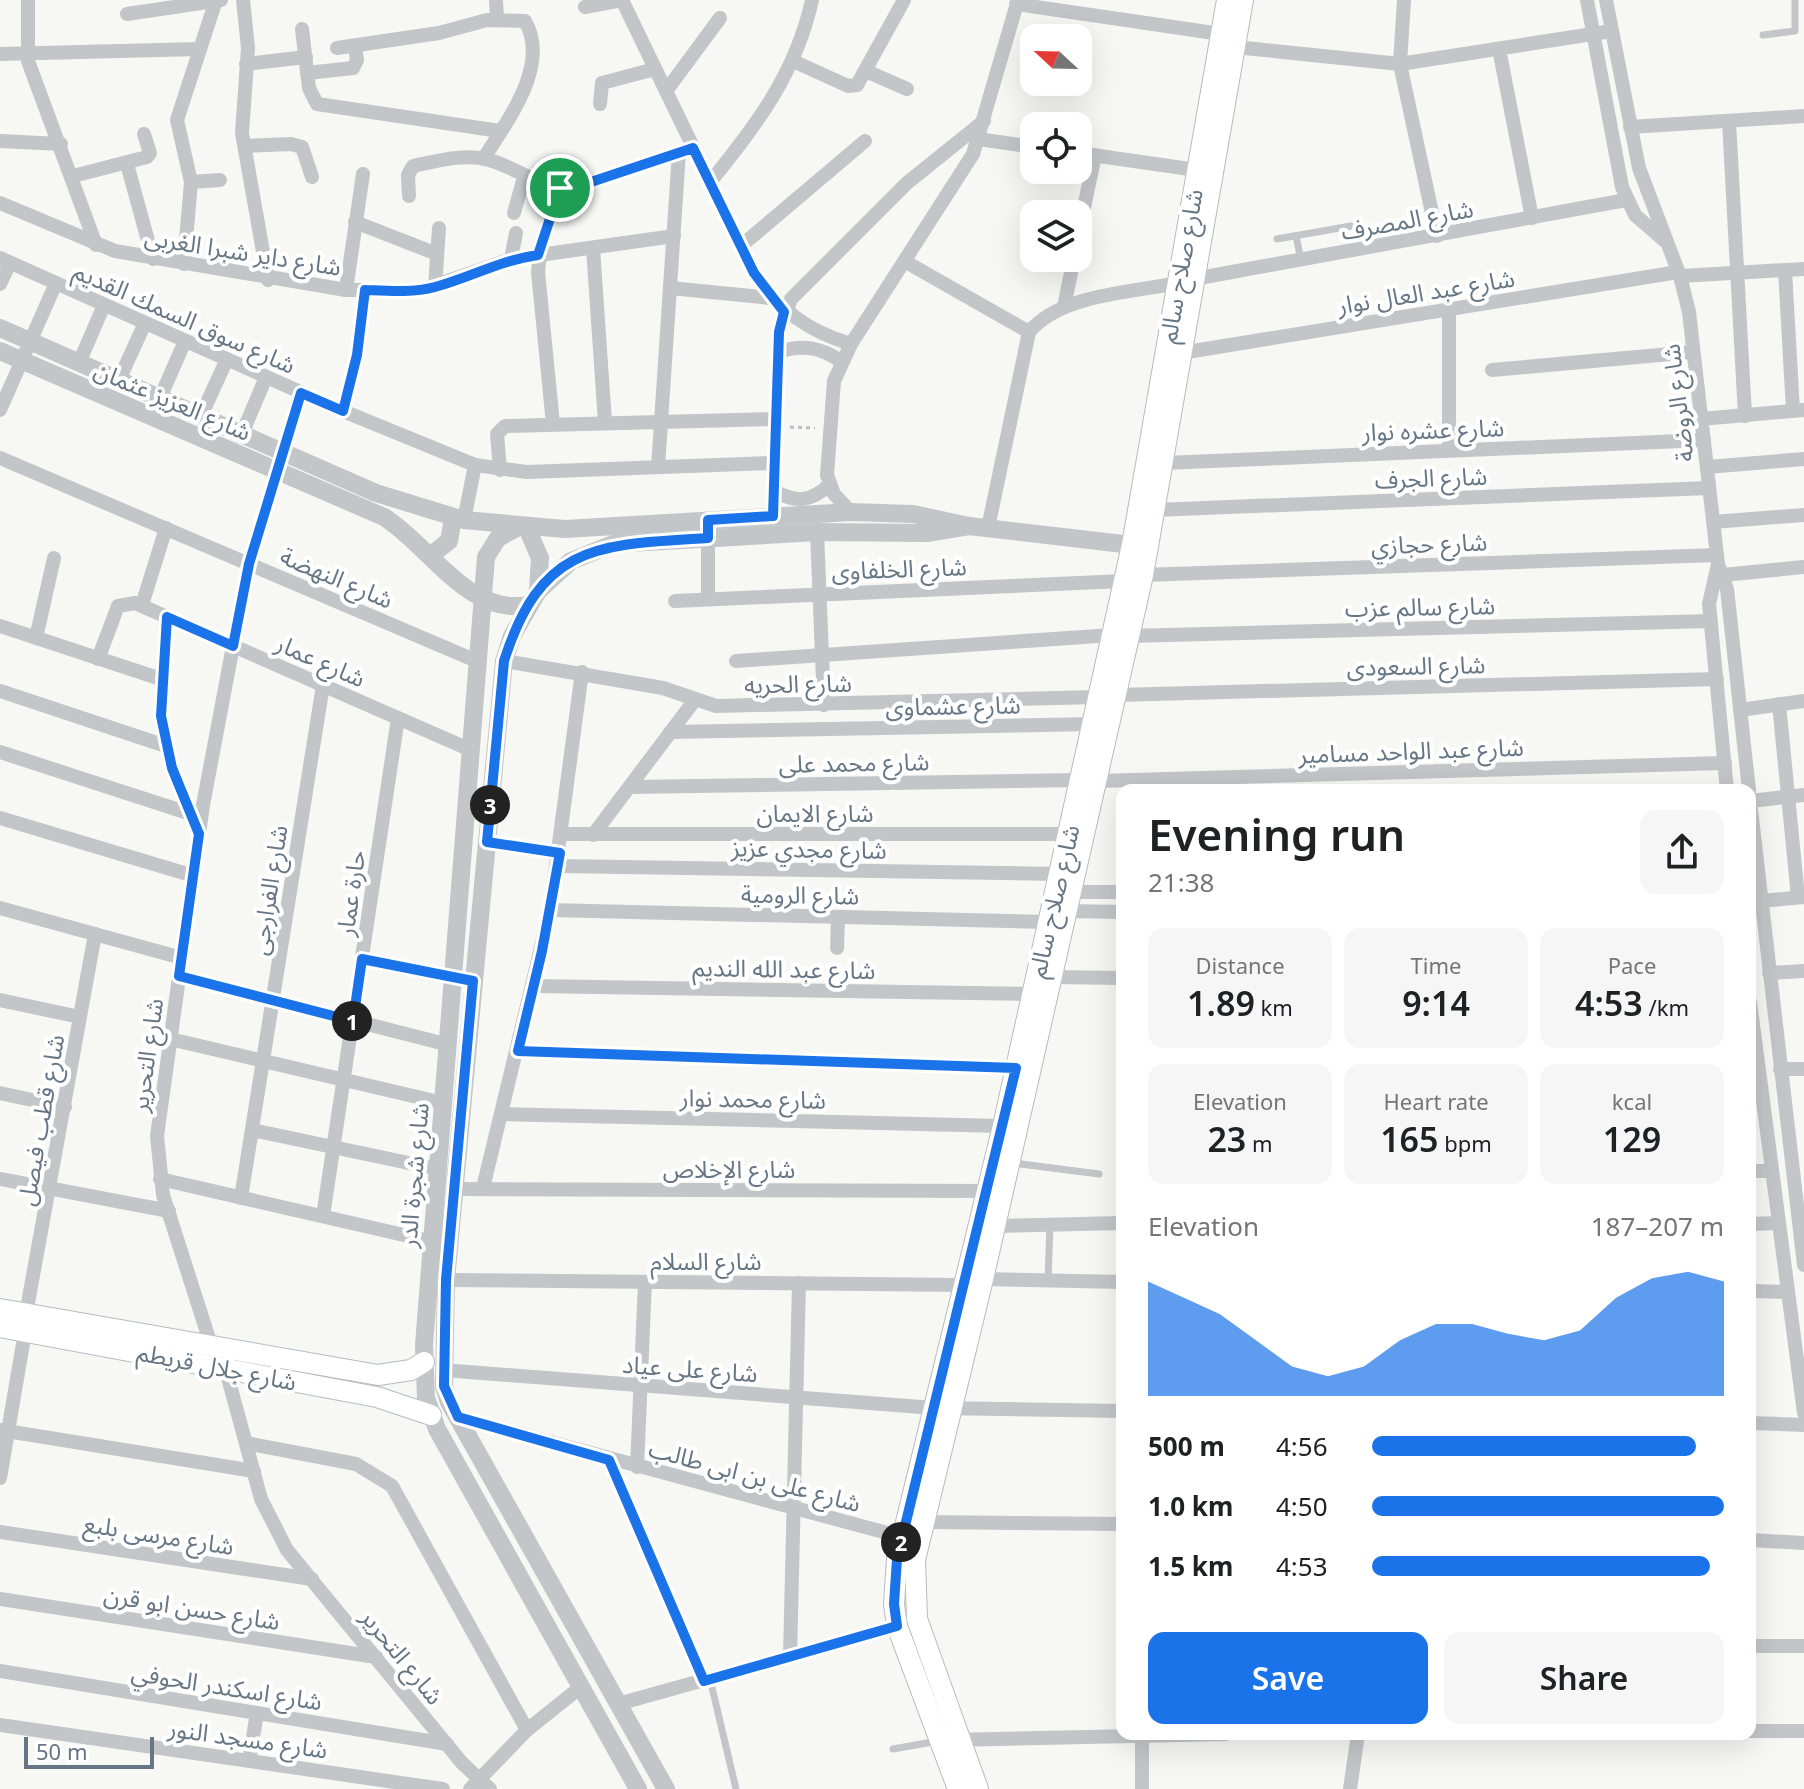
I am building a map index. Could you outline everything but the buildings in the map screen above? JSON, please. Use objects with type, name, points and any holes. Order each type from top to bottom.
[{"type":"main road","name":"شارع صلاح سالم","points":[[1133,578],[1132,545],[1186,281],[1228,41],[1227,0]]},
{"type":"main road","name":"شارع صلاح سالم","points":[[974,1282],[995,1226],[995,1192],[1010,1163],[1070,901],[1089,781],[1133,578],[1155,510],[1181,353],[1197,170],[1228,41],[1243,0]]},
{"type":"main road","name":"شارع صلاح سالم","points":[[958,1789],[945,1699],[924,1646],[914,1599],[915,1560],[944,1409],[995,1192],[1003,1126],[1048,922],[1068,834],[1089,781],[1092,724],[1107,696]]},
{"type":"main road","name":"شارع جلال قريطم","points":[[0,1309],[26,1323],[396,1401],[431,1415]]},
{"type":"main road","name":"شارع جلال قريطم","points":[[0,1327],[26,1323],[211,1345],[361,1372],[395,1374],[424,1362]]},
{"type":"main road","points":[[358,1393],[361,1372]]},
{"type":"main road","name":"شارع صلاح سالم","points":[[944,1409],[902,1537],[894,1581],[897,1626],[925,1708],[949,1740],[978,1789]]},
{"type":"main road","points":[[925,1708],[938,1710],[945,1699]]},
{"type":"street","points":[[28,0],[27,54],[96,245]]},
{"type":"street","points":[[127,14],[217,0],[177,120],[191,182],[184,264]]},
{"type":"street","points":[[243,0],[248,31],[241,110],[268,280]]},
{"type":"street","points":[[496,0],[497,19]]},
{"type":"street","points":[[585,7],[622,0],[666,91],[686,150],[710,182],[771,298],[784,312],[816,331],[851,344]]},
{"type":"street","points":[[710,182],[755,127],[793,61],[812,0]]},
{"type":"street","points":[[793,61],[853,87],[866,71],[904,0]]},
{"type":"street","points":[[1404,0],[1400,64],[1437,236]]},
{"type":"street","name":"شارع الروضة","points":[[1587,0],[1626,200],[1635,215],[1665,241]]},
{"type":"street","name":"شارع الروضة","points":[[1606,0],[1644,185],[1679,274],[1693,352],[1748,784]]},
{"type":"street","points":[[851,512],[829,485],[830,403],[842,362],[966,168],[984,121],[1015,4],[1228,41],[1400,64],[1612,31]]},
{"type":"street","points":[[666,91],[720,18]]},
{"type":"street","points":[[337,48],[450,31],[497,19],[525,21],[531,53],[525,87],[484,158]]},
{"type":"street","points":[[302,29],[311,97],[317,104],[500,131]]},
{"type":"street","points":[[307,73],[353,68],[357,60],[355,46]]},
{"type":"street","points":[[0,54],[200,49]]},
{"type":"street","points":[[1499,49],[1532,218]]},
{"type":"street","points":[[246,64],[306,57]]},
{"type":"street","points":[[600,104],[602,83],[655,69]]},
{"type":"street","points":[[866,71],[907,89]]},
{"type":"street","points":[[1630,127],[1804,116]]},
{"type":"street","points":[[773,516],[778,352],[784,312],[791,299],[876,212],[931,161],[984,121]]},
{"type":"street","points":[[1729,121],[1745,416]]},
{"type":"street","points":[[73,176],[147,157],[150,153],[144,134]]},
{"type":"street","points":[[978,139],[1020,145]]},
{"type":"street","points":[[0,141],[61,144]]},
{"type":"street","points":[[741,246],[865,141]]},
{"type":"street","points":[[245,146],[291,144],[302,147],[312,177]]},
{"type":"street","points":[[409,196],[408,175],[413,166],[465,157],[484,158],[524,177],[560,188],[579,186],[686,150]]},
{"type":"street","points":[[658,467],[674,236],[686,150]]},
{"type":"street","points":[[1092,155],[1197,170]]},
{"type":"street","points":[[1086,200],[1095,155]]},
{"type":"street","points":[[127,164],[153,259]]},
{"type":"street","points":[[346,290],[363,174]]},
{"type":"street","points":[[514,213],[524,177]]},
{"type":"street","points":[[191,182],[220,180]]},
{"type":"street","points":[[553,424],[538,255],[560,188]]},
{"type":"street","name":"شارع المصرف","points":[[1064,307],[1186,281],[1626,200]]},
{"type":"street","name":"شارع داير شبرا الغربى","points":[[0,203],[96,245],[268,280],[346,290],[407,291],[435,287],[511,259],[674,236]]},
{"type":"street","points":[[355,222],[437,254]]},
{"type":"street","points":[[435,287],[439,228]]},
{"type":"street","points":[[511,259],[516,233]]},
{"type":"street","points":[[593,248],[605,422]]},
{"type":"street","points":[[0,284],[5,260]]},
{"type":"street","name":"شارع سوق السمك القديم","points":[[5,260],[301,393],[475,465],[500,470],[774,463]]},
{"type":"street","points":[[906,262],[1029,332]]},
{"type":"street","name":"شارع عبد العال نوار","points":[[1181,353],[1679,274],[1804,269]]},
{"type":"street","points":[[1701,419],[1798,411],[1785,270]]},
{"type":"street","points":[[988,528],[1029,332],[1038,321],[1064,307],[1071,272]]},
{"type":"street","points":[[0,410],[56,283]]},
{"type":"street","points":[[670,288],[771,298]]},
{"type":"street","points":[[343,411],[357,355],[365,290]]},
{"type":"street","points":[[79,363],[104,305]]},
{"type":"street","points":[[1449,310],[1449,450]]},
{"type":"street","points":[[119,380],[145,323]]},
{"type":"street","name":"شارع العزيز عثمان","points":[[0,328],[409,506],[459,519],[523,528],[708,529]]},
{"type":"street","points":[[160,398],[185,341]]},
{"type":"street","points":[[778,352],[805,347],[831,354],[842,362]]},
{"type":"street","name":"شارع العزيز عثمان","points":[[0,351],[384,517],[483,598]]},
{"type":"street","points":[[1492,370],[1693,352]]},
{"type":"street","points":[[201,416],[227,359]]},
{"type":"street","points":[[242,434],[266,377]]},
{"type":"street","name":"شارع التحرير","points":[[211,1345],[160,1179],[157,1136],[199,834],[233,646],[249,564],[301,393]]},
{"type":"street","points":[[500,470],[497,439],[500,429],[510,425],[661,421],[775,423]]},
{"type":"street","name":"شارع عشره نوار","points":[[1164,463],[1704,440]]},
{"type":"street","name":"شارع النهضة","points":[[0,458],[479,662]]},
{"type":"street","points":[[1707,467],[1804,459]]},
{"type":"street","points":[[430,556],[449,541],[475,465]]},
{"type":"street","points":[[774,491],[801,500],[816,497],[829,485]]},
{"type":"street","name":"شارع الجرف","points":[[1155,510],[1709,488]]},
{"type":"street","points":[[483,598],[505,606],[532,598],[571,561],[602,548],[773,516],[851,512],[933,517],[969,526],[1132,545]]},
{"type":"street","points":[[1713,522],[1804,515]]},
{"type":"street","points":[[708,529],[918,533],[969,526]]},
{"type":"street","points":[[98,659],[118,606],[129,601],[142,605],[166,528]]},
{"type":"street","points":[[523,528],[540,558],[532,598]]},
{"type":"street","name":"شارع شجرة الدر","points":[[523,528],[498,538],[489,550],[483,598],[471,750],[464,979],[443,1370],[449,1402],[666,1789]]},
{"type":"street","points":[[708,529],[708,599]]},
{"type":"street","points":[[817,532],[824,705]]},
{"type":"street","points":[[36,638],[54,558]]},
{"type":"street","name":"شارع الروضة","points":[[1720,564],[1710,591],[1727,784]]},
{"type":"street","name":"شارع حجازي","points":[[1133,578],[1720,564],[1804,567]]},
{"type":"street","name":"شارع الخلفاوى","points":[[675,601],[1133,578]]},
{"type":"street","name":"شارع شجرة الدر","points":[[532,598],[504,661],[487,842],[464,979],[449,1045],[430,1241],[424,1362],[431,1415],[638,1789]]},
{"type":"street","name":"شارع عمار","points":[[142,605],[471,750]]},
{"type":"street","points":[[167,617],[161,716],[166,746],[199,834]]},
{"type":"street","name":"شارع سالم عزب","points":[[736,661],[1121,636],[1711,621]]},
{"type":"street","points":[[0,626],[161,679]]},
{"type":"street","name":"شارع الحريه","points":[[504,661],[663,688],[716,706],[1107,696]]},
{"type":"street","points":[[483,1188],[550,910],[563,834],[582,672]]},
{"type":"street","name":"شارع السعودى","points":[[1107,696],[1717,679]]},
{"type":"street","name":"شارع الفرارجى","points":[[241,1198],[323,685]]},
{"type":"street","points":[[0,691],[166,746]]},
{"type":"street","points":[[593,835],[694,701]]},
{"type":"street","points":[[1740,710],[1804,701]]},
{"type":"street","points":[[1761,901],[1801,897],[1779,704]]},
{"type":"street","name":"حارة عمار","points":[[323,1216],[398,718]]},
{"type":"street","name":"شارع عشماوى","points":[[670,732],[1092,724]]},
{"type":"street","points":[[0,752],[191,814]]},
{"type":"street","name":"شارع عبد الواحد مسامير","points":[[1089,781],[1725,763]]},
{"type":"street","name":"شارع محمد على","points":[[629,787],[1089,781]]},
{"type":"street","points":[[1756,800],[1804,795]]},
{"type":"street","points":[[0,818],[194,876]]},
{"type":"street","name":"شارع الايمان","points":[[563,834],[1068,834]]},
{"type":"street","name":"شارع مجدي عزيز","points":[[487,842],[559,860],[1059,874]]},
{"type":"street","points":[[1756,856],[1780,1069],[1797,1152],[1804,1265]]},
{"type":"street","points":[[1070,901],[1116,893]]},
{"type":"street","points":[[1070,901],[1116,911]]},
{"type":"street","points":[[0,908],[182,958]]},
{"type":"street","name":"شارع الرومية","points":[[550,910],[1048,922]]},
{"type":"street","points":[[837,948],[838,917]]},
{"type":"street","name":"شارع قطب فيصل","points":[[0,1478],[4,1431],[95,934]]},
{"type":"street","points":[[362,959],[464,979]]},
{"type":"street","points":[[1769,973],[1804,971]]},
{"type":"street","points":[[179,976],[449,1045]]},
{"type":"street","points":[[1053,977],[1116,978]]},
{"type":"street","name":"شارع عبد الله النديم","points":[[534,986],[1032,994]]},
{"type":"street","points":[[0,1000],[80,1017]]},
{"type":"street","points":[[170,1039],[443,1103]]},
{"type":"street","points":[[518,1051],[1016,1068]]},
{"type":"street","points":[[1780,1069],[1804,1069]]},
{"type":"street","points":[[1756,1085],[1772,1171],[1804,1413]]},
{"type":"street","points":[[0,1093],[65,1107]]},
{"type":"street","name":"شارع محمد نوار","points":[[502,1114],[1003,1126]]},
{"type":"street","points":[[252,1130],[437,1169]]},
{"type":"street","points":[[1756,1171],[1772,1171]]},
{"type":"street","points":[[0,1179],[169,1211]]},
{"type":"street","points":[[160,1179],[430,1241]]},
{"type":"street","name":"شارع الإخلاص","points":[[454,1189],[995,1192]]},
{"type":"street","points":[[995,1226],[1116,1223]]},
{"type":"street","points":[[1756,1224],[1779,1223]]},
{"type":"street","name":"شارع السلام","points":[[446,1280],[1116,1282]]},
{"type":"street","points":[[637,1467],[645,1282]]},
{"type":"street","points":[[790,1657],[799,1283]]},
{"type":"street","points":[[1756,1291],[1788,1292]]},
{"type":"street","name":"شارع التحرير","points":[[225,1367],[254,1471],[273,1525],[312,1579],[479,1786]]},
{"type":"street","name":"شارع على عياد","points":[[443,1370],[944,1409],[1116,1411]]},
{"type":"street","name":"شارع على بن ابى طالب","points":[[458,1417],[902,1537]]},
{"type":"street","points":[[1756,1423],[1804,1425]]},
{"type":"street","points":[[4,1431],[254,1471]]},
{"type":"street","points":[[246,1443],[356,1464],[392,1486],[527,1730]]},
{"type":"street","points":[[609,1460],[707,1680]]},
{"type":"street","points":[[924,1522],[1116,1524]]},
{"type":"street","name":"شارع مرسى بلبع","points":[[0,1532],[312,1579]]},
{"type":"street","points":[[1756,1540],[1804,1543]]},
{"type":"street","name":"شارع حسن ابو قرن","points":[[0,1599],[376,1657]]},
{"type":"street","points":[[618,1704],[897,1626]]},
{"type":"street","points":[[1756,1646],[1804,1646]]},
{"type":"street","name":"شارع اسكندر الحوفي","points":[[0,1671],[447,1744]]},
{"type":"street","points":[[479,1786],[527,1730],[582,1686]]},
{"type":"street","points":[[249,1761],[257,1713]]},
{"type":"street","points":[[609,1734],[630,1723]]},
{"type":"street","name":"شارع مسجد النور","points":[[0,1725],[443,1789]]},
{"type":"street","points":[[1756,1731],[1804,1731]]},
{"type":"street","points":[[949,1740],[1116,1736]]},
{"type":"street","points":[[1142,1740],[1142,1789]]},
{"type":"street","points":[[1350,1789],[1357,1740]]},
{"type":"lane","points":[[1763,35],[1795,31],[1795,0]]},
{"type":"lane","points":[[1277,239],[1351,226]]},
{"type":"lane","points":[[1296,236],[1301,260]]},
{"type":"lane","points":[[1010,1163],[1099,1174]]},
{"type":"lane","points":[[1048,1280],[1050,1225]]},
{"type":"lane","points":[[707,1680],[736,1789]]},
{"type":"lane","points":[[893,1749],[949,1740]]},
{"type":"path","points":[[775,423],[829,428]]},
{"type":"route","points":[[693,148],[754,273],[784,312],[779,332],[773,516],[708,520],[708,538],[613,544],[591,551],[571,561],[538,591],[527,605],[512,636],[504,661],[487,842],[560,853],[542,951],[518,1051],[1016,1068],[897,1559],[894,1604],[897,1626],[704,1681],[609,1460],[458,1417],[449,1402],[443,1370],[446,1280],[473,981],[362,959],[353,1021],[179,976],[199,834],[172,768],[161,716],[167,617],[233,646],[249,564],[301,393],[343,411],[357,355],[365,290],[421,290],[493,264],[538,255],[560,188],[579,186],[693,148]]}]
